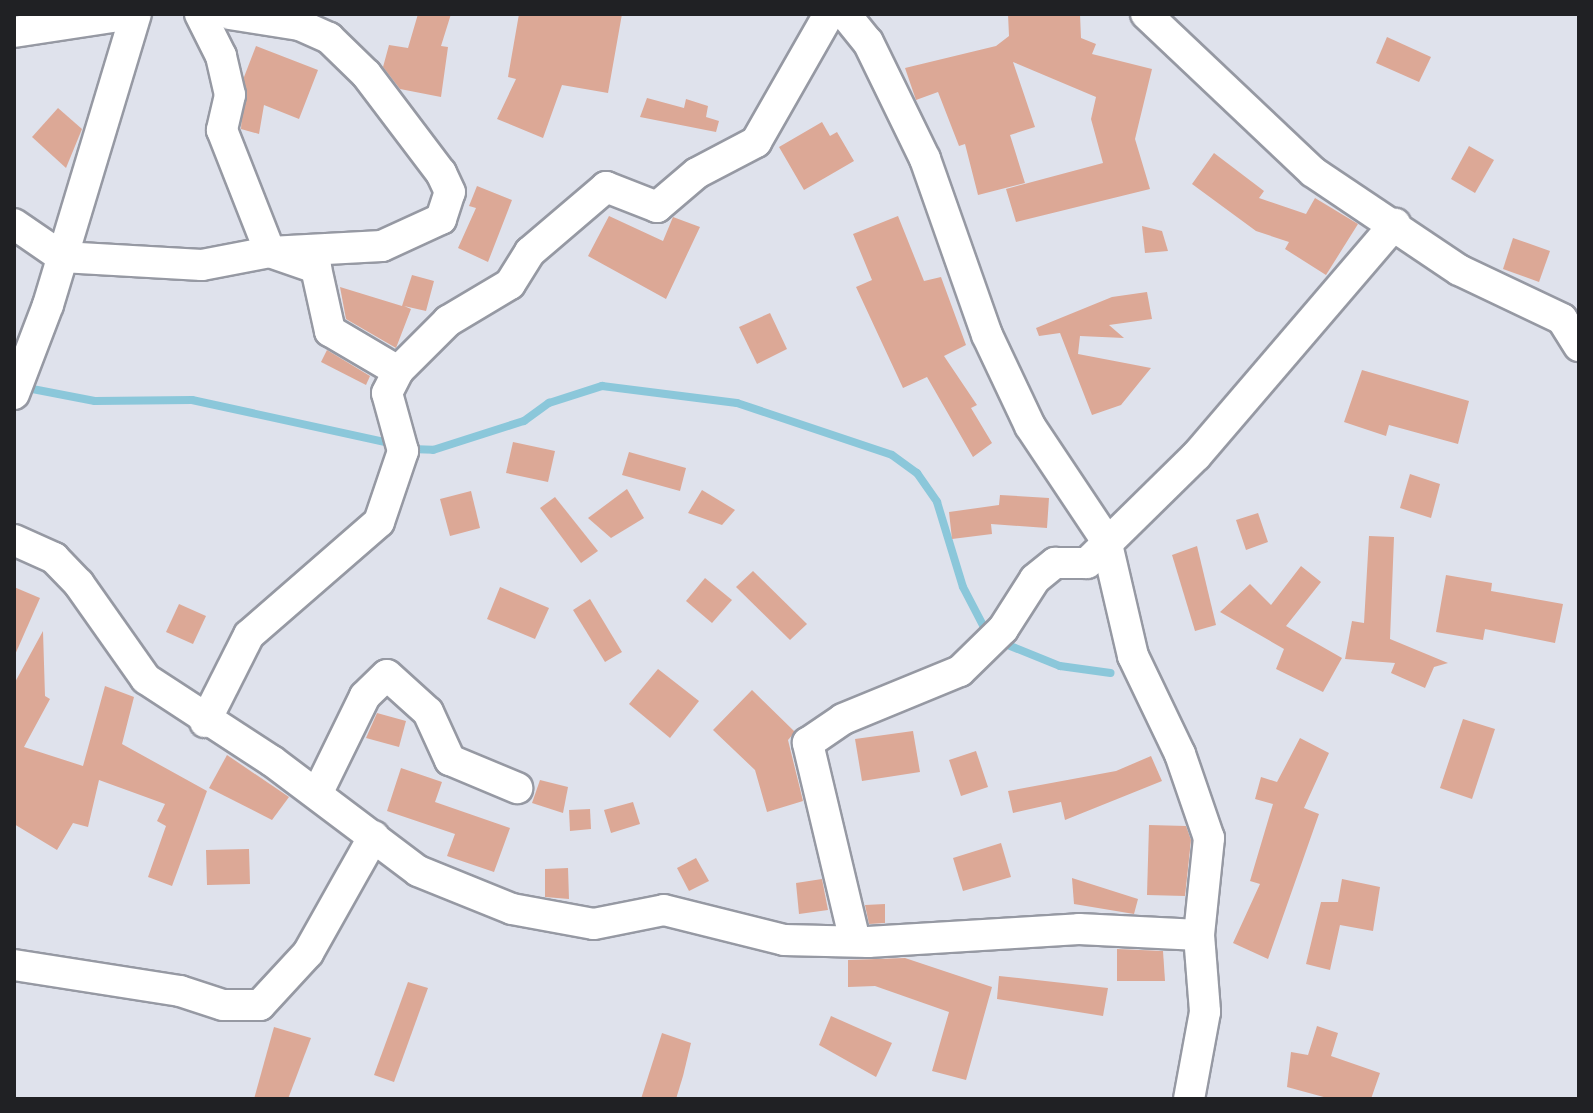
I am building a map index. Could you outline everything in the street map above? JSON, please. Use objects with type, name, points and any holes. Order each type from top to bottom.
[{"type":"street","points":[[14,32],[134,14],[62,257],[14,394]]},
{"type":"street","points":[[200,14],[221,56],[230,95],[222,130],[270,252],[316,268],[330,331],[398,371]]},
{"type":"street","points":[[14,224],[62,257],[202,265],[270,252],[382,246],[441,219],[450,192],[366,74],[329,38],[300,25],[230,14]]},
{"type":"street","points":[[205,722],[249,635],[379,522],[403,451],[387,393],[398,371],[448,321],[510,284],[530,252],[606,187],[657,207],[697,173],[756,142],[829,14]]},
{"type":"street","points":[[845,14],[868,42],[925,159],[987,335],[1030,426],[1106,540],[1133,656],[1180,754],[1209,838],[1199,935],[1205,1012],[1189,1099]]},
{"type":"street","points":[[1146,14],[1313,172],[1395,224],[1459,270],[1562,319],[1579,346]]},
{"type":"street","points":[[855,941],[808,743],[868,708],[960,671],[1003,629],[1035,579],[1055,563],[1087,563],[1106,540],[1196,456],[1395,224]]},
{"type":"street","points":[[14,540],[54,558],[146,679],[205,722],[317,794],[418,871],[512,909],[594,924],[664,910],[784,940],[855,941],[1079,929],[1199,935]]},
{"type":"street","points":[[317,794],[365,696],[387,675],[428,712],[450,760],[517,788]]},
{"type":"street","points":[[14,965],[180,991],[223,1005],[260,1005],[308,953],[374,836]]},
{"type":"building","points":[[418,14],[451,14],[441,46],[448,47],[441,97],[400,89],[383,67],[389,45],[408,48]]},
{"type":"building","points":[[519,14],[622,14],[608,93],[562,85],[543,138],[497,119],[516,79],[508,77]]},
{"type":"building","points":[[1008,14],[1080,14],[1081,38],[1096,44],[1092,54],[1152,69],[1135,139],[1150,189],[1016,222],[1006,189],[1103,163],[1091,119],[1096,97],[1013,62],[1035,127],[1010,135],[1025,183],[978,195],[965,144],[959,146],[938,92],[916,100],[905,68],[996,46],[1009,36]]},
{"type":"building","points":[[1387,37],[1431,57],[1419,82],[1376,63]]},
{"type":"building","points":[[256,46],[318,70],[299,119],[264,105],[259,134],[241,129],[244,77]]},
{"type":"building","points":[[647,98],[684,108],[686,99],[708,106],[706,117],[719,121],[716,132],[640,117]]},
{"type":"building","points":[[58,108],[82,129],[66,168],[32,137]]},
{"type":"building","points":[[822,122],[830,136],[837,132],[854,161],[804,190],[779,147]]},
{"type":"building","points":[[1469,146],[1494,160],[1475,193],[1451,179]]},
{"type":"building","points":[[1214,153],[1264,191],[1259,198],[1306,214],[1315,198],[1358,224],[1326,275],[1285,249],[1289,242],[1256,231],[1192,184]]},
{"type":"building","points":[[477,186],[512,200],[488,262],[458,248],[476,208],[469,206]]},
{"type":"building","points":[[609,216],[663,241],[673,217],[700,227],[666,299],[588,256]]},
{"type":"building","points":[[898,216],[924,281],[941,277],[966,345],[944,356],[977,405],[971,408],[992,443],[973,457],[927,377],[903,388],[856,287],[872,280],[853,234]]},
{"type":"building","points":[[1142,226],[1162,231],[1168,251],[1145,253]]},
{"type":"building","points":[[1513,238],[1550,251],[1539,282],[1503,269]]},
{"type":"building","points":[[412,275],[434,281],[426,311],[404,306],[411,309],[396,348],[346,319],[340,287],[402,306]]},
{"type":"building","points":[[1147,292],[1152,319],[1109,325],[1124,338],[1080,336],[1078,354],[1151,368],[1121,405],[1092,415],[1060,333],[1039,336],[1036,328],[1112,297]]},
{"type":"building","points":[[770,313],[787,349],[757,364],[739,327]]},
{"type":"building","points":[[327,350],[370,376],[366,385],[321,362]]},
{"type":"building","points":[[1362,370],[1469,401],[1458,444],[1389,425],[1386,436],[1344,422]]},
{"type":"building","points":[[513,442],[555,451],[548,482],[506,473]]},
{"type":"building","points":[[629,452],[686,468],[680,491],[622,475]]},
{"type":"building","points":[[1410,474],[1440,484],[1431,518],[1400,508]]},
{"type":"building","points":[[627,489],[644,518],[611,538],[588,518]]},
{"type":"building","points":[[702,490],[735,510],[722,525],[688,513]]},
{"type":"building","points":[[471,491],[480,528],[450,536],[440,499]]},
{"type":"building","points":[[1000,495],[1049,498],[1047,528],[991,524],[992,534],[952,539],[949,512],[999,505]]},
{"type":"building","points":[[555,497],[598,551],[581,563],[540,508]]},
{"type":"building","points":[[1258,513],[1268,542],[1246,550],[1236,520]]},
{"type":"building","points":[[1369,536],[1394,537],[1390,639],[1448,663],[1434,667],[1425,688],[1391,673],[1395,663],[1345,659],[1352,621],[1364,623]]},
{"type":"building","points":[[1197,546],[1216,625],[1195,631],[1172,555]]},
{"type":"building","points":[[1301,566],[1321,582],[1286,626],[1342,658],[1323,692],[1276,669],[1284,649],[1220,612],[1250,584],[1271,605]]},
{"type":"building","points":[[753,571],[807,624],[790,640],[736,587]]},
{"type":"building","points":[[1446,575],[1492,583],[1491,591],[1563,604],[1555,643],[1485,629],[1483,640],[1436,632]]},
{"type":"building","points":[[705,578],[732,600],[712,623],[686,601]]},
{"type":"building","points":[[14,587],[40,598],[14,657]]},
{"type":"building","points":[[500,587],[549,608],[535,639],[487,619]]},
{"type":"building","points":[[590,599],[622,652],[605,662],[573,610]]},
{"type":"building","points":[[179,604],[206,616],[193,644],[166,632]]},
{"type":"building","points":[[43,631],[45,696],[50,699],[24,747],[83,766],[105,686],[134,697],[122,744],[207,791],[172,886],[148,877],[166,826],[157,821],[165,804],[99,780],[88,827],[73,823],[57,850],[14,824],[14,684]]},
{"type":"building","points":[[658,669],[699,701],[670,738],[629,704]]},
{"type":"building","points":[[752,690],[795,732],[788,740],[803,801],[767,812],[755,770],[713,730]]},
{"type":"building","points":[[377,713],[406,721],[399,747],[366,738]]},
{"type":"building","points":[[1463,719],[1495,729],[1472,799],[1440,788]]},
{"type":"building","points":[[913,731],[920,772],[862,781],[855,739]]},
{"type":"building","points":[[1300,738],[1329,753],[1304,808],[1319,814],[1268,959],[1233,943],[1260,884],[1250,881],[1273,804],[1255,799],[1261,777],[1277,782]]},
{"type":"building","points":[[976,751],[988,787],[961,796],[949,760]]},
{"type":"building","points":[[227,755],[289,797],[272,820],[209,788]]},
{"type":"building","points":[[1151,756],[1162,781],[1065,820],[1061,802],[1013,813],[1008,791],[1116,771]]},
{"type":"building","points":[[401,768],[442,782],[435,802],[510,828],[494,872],[447,856],[455,834],[387,811]]},
{"type":"building","points":[[540,780],[568,787],[563,813],[532,803]]},
{"type":"building","points":[[633,802],[640,824],[611,833],[604,810]]},
{"type":"building","points":[[590,809],[591,829],[570,831],[569,810]]},
{"type":"building","points":[[1149,825],[1186,826],[1191,840],[1185,896],[1147,895]]},
{"type":"building","points":[[1001,843],[1011,877],[963,891],[953,858]]},
{"type":"building","points":[[249,849],[250,884],[207,885],[206,850]]},
{"type":"building","points":[[696,858],[709,881],[689,891],[677,868]]},
{"type":"building","points":[[568,868],[569,899],[545,897],[545,869]]},
{"type":"building","points":[[1072,878],[1138,899],[1134,914],[1074,904]]},
{"type":"building","points":[[822,879],[828,910],[799,914],[796,883]]},
{"type":"building","points":[[1342,879],[1380,887],[1373,931],[1340,925],[1330,970],[1306,964],[1321,902],[1338,902]]},
{"type":"building","points":[[885,904],[885,923],[869,924],[865,905]]},
{"type":"building","points":[[1117,949],[1163,951],[1165,981],[1117,981]]},
{"type":"building","points":[[905,958],[992,987],[966,1080],[932,1071],[949,1012],[875,986],[848,987],[848,960]]},
{"type":"building","points":[[999,976],[1108,988],[1103,1016],[997,999]]},
{"type":"building","points":[[408,982],[428,988],[394,1082],[374,1075]]},
{"type":"building","points":[[831,1016],[892,1043],[876,1077],[819,1045]]},
{"type":"building","points":[[1317,1026],[1338,1033],[1331,1056],[1380,1073],[1371,1099],[1331,1099],[1287,1087],[1291,1052],[1308,1055]]},
{"type":"building","points":[[274,1027],[311,1038],[288,1099],[254,1099]]},
{"type":"building","points":[[662,1033],[691,1043],[676,1099],[641,1099]]},
{"type":"waterway","points":[[410,449],[433,450],[524,421],[549,403],[602,386],[737,403],[892,455],[917,473],[937,502],[963,587],[987,633]]},
{"type":"waterway","points":[[22,387],[95,401],[192,400],[393,444]]},
{"type":"waterway","points":[[998,641],[1060,666],[1111,673]]}]
